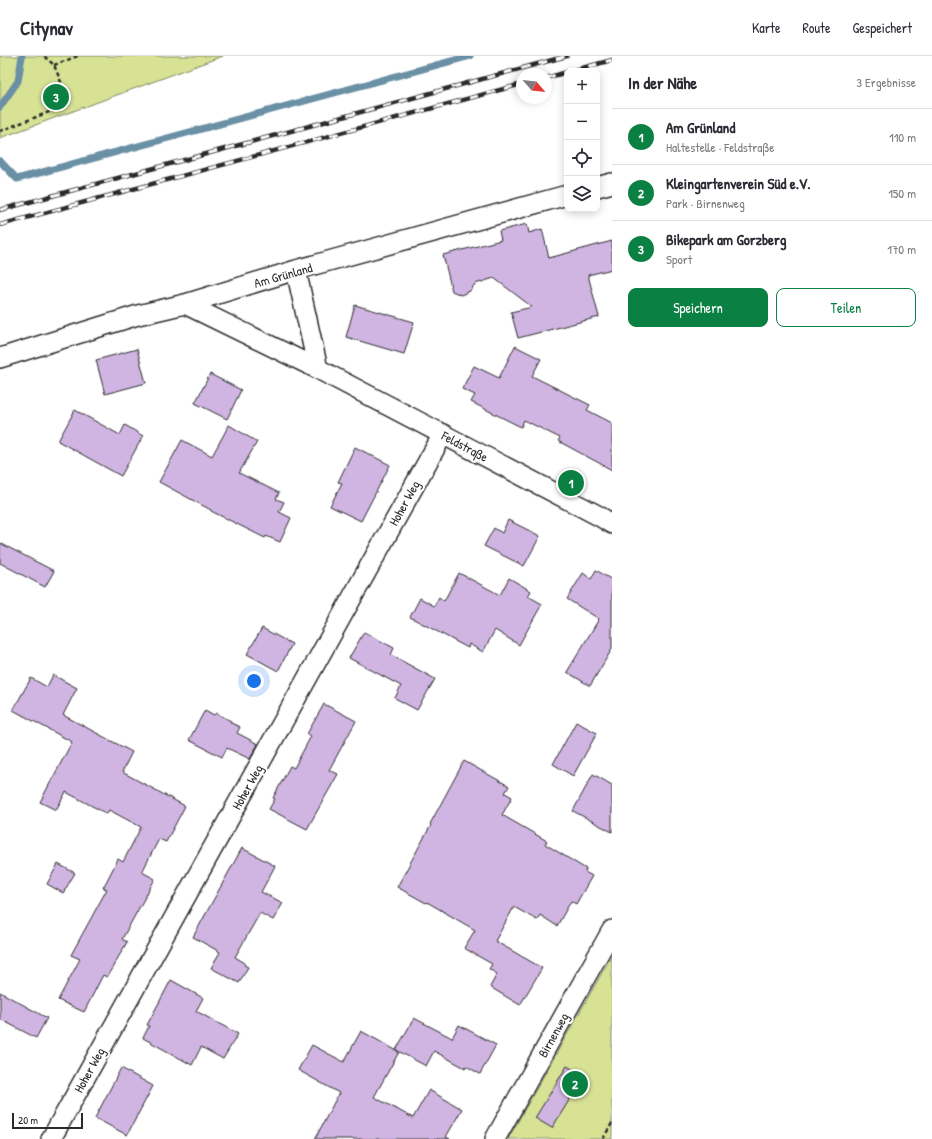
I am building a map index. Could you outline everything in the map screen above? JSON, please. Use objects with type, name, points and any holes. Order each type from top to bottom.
[{"type":"street","points":[[600,186],[612,183]]},
{"type":"street","name":"Am Grünland","points":[[0,358],[138,315],[185,304],[296,270],[564,196]]},
{"type":"street","points":[[296,270],[318,369]]},
{"type":"street","name":"Feldstraße","points":[[185,304],[318,369],[612,524]]},
{"type":"street","name":"Hoher Weg","points":[[51,1139],[443,434]]},
{"type":"street","name":"Birnenweg","points":[[495,1139],[612,930]]},
{"type":"path","points":[[0,131],[70,104],[54,65],[44,56]]},
{"type":"path","points":[[54,65],[78,56]]},
{"type":"path","points":[[603,1139],[612,1123]]},
{"type":"green space","points":[[0,56],[223,56],[0,138]]},
{"type":"green space","points":[[612,955],[612,1139],[508,1139]]},
{"type":"building","points":[[527,224],[529,233],[542,229],[549,258],[612,241],[612,269],[588,275],[599,317],[518,338],[511,312],[532,307],[494,278],[475,284],[470,291],[461,295],[452,291],[443,255],[501,240],[499,231]]},
{"type":"building","points":[[355,305],[414,322],[404,354],[346,337]]},
{"type":"building","points":[[515,346],[541,359],[532,376],[590,405],[587,410],[612,423],[612,470],[558,441],[560,438],[524,420],[521,427],[471,402],[475,395],[462,389],[474,366],[499,378]]},
{"type":"building","points":[[137,349],[146,383],[105,394],[96,360]]},
{"type":"building","points":[[210,374],[241,390],[227,419],[195,403]]},
{"type":"building","points":[[75,410],[120,435],[125,425],[143,436],[121,476],[58,441]]},
{"type":"building","points":[[229,425],[257,442],[239,473],[279,493],[276,499],[284,502],[279,512],[291,518],[280,542],[266,536],[265,538],[211,511],[159,482],[182,440],[212,456]]},
{"type":"building","points":[[355,447],[390,465],[361,521],[330,506],[342,483],[338,482]]},
{"type":"building","points":[[508,520],[540,536],[524,566],[484,546],[494,528],[502,533]]},
{"type":"building","points":[[0,543],[54,571],[45,587],[0,563]]},
{"type":"building","points":[[596,570],[612,580],[612,649],[590,686],[567,672],[599,619],[567,599],[583,573],[591,579]]},
{"type":"building","points":[[459,573],[500,595],[509,578],[531,591],[528,596],[542,604],[519,645],[495,630],[483,652],[469,644],[468,648],[410,617],[420,598],[434,606],[439,597],[444,601]]},
{"type":"building","points":[[262,628],[292,644],[278,671],[247,654]]},
{"type":"building","points":[[364,632],[394,648],[391,655],[435,679],[417,710],[395,698],[401,686],[349,658]]},
{"type":"building","points":[[53,675],[77,688],[63,715],[132,752],[122,772],[185,806],[166,842],[159,839],[142,872],[155,879],[122,939],[127,942],[107,977],[103,975],[84,1012],[58,1000],[80,959],[71,955],[107,889],[103,888],[118,859],[123,862],[141,827],[109,810],[107,814],[66,792],[56,810],[40,802],[72,742],[13,710],[31,678],[47,687]]},
{"type":"building","points":[[324,704],[356,721],[329,770],[338,774],[307,829],[269,809],[275,799],[273,798],[290,766],[294,768],[311,736],[307,734]]},
{"type":"building","points":[[205,710],[214,715],[216,713],[231,721],[231,723],[240,727],[237,733],[258,744],[250,759],[227,748],[222,757],[189,740]]},
{"type":"building","points":[[576,722],[597,733],[573,776],[553,764]]},
{"type":"building","points":[[464,761],[509,786],[505,793],[512,797],[502,815],[547,841],[545,844],[586,869],[585,872],[592,876],[576,904],[571,901],[557,926],[540,915],[537,920],[514,907],[495,941],[542,968],[520,1005],[490,987],[497,974],[489,969],[492,964],[464,948],[475,930],[427,902],[426,903],[397,887]]},
{"type":"building","points":[[593,774],[612,785],[612,832],[573,811]]},
{"type":"building","points":[[242,848],[275,866],[261,892],[283,903],[273,920],[260,913],[235,957],[245,963],[244,965],[248,967],[239,983],[211,968],[220,952],[193,937]]},
{"type":"building","points":[[58,864],[75,873],[63,893],[47,884]]},
{"type":"building","points":[[171,980],[203,998],[196,1011],[238,1034],[223,1059],[201,1047],[192,1065],[143,1038],[149,1026],[147,1025]]},
{"type":"building","points":[[0,992],[47,1018],[36,1038],[0,1019]]},
{"type":"building","points":[[414,1018],[452,1038],[459,1025],[496,1045],[480,1074],[466,1066],[465,1068],[434,1051],[426,1066],[396,1050]]},
{"type":"building","points":[[361,1031],[399,1052],[374,1097],[413,1118],[429,1090],[462,1109],[446,1137],[450,1139],[315,1139],[339,1093],[298,1070],[312,1045],[344,1062]]},
{"type":"building","points":[[567,1066],[584,1076],[552,1128],[535,1118]]},
{"type":"building","points":[[121,1068],[153,1086],[127,1135],[95,1118]]},
{"type":"waterway","points":[[0,107],[18,81],[22,56]]},
{"type":"waterway","points":[[0,161],[17,179],[470,56]]},
{"type":"railway","points":[[0,210],[567,56]]},
{"type":"railway","points":[[582,68],[612,60]]},
{"type":"railway","points":[[552,76],[564,73]]},
{"type":"railway","points":[[0,225],[516,86]]},
{"type":"place","name":"Bikepark am Gorzberg","points":[[56,97]]},
{"type":"place","name":"Am Grünland","points":[[571,483]]},
{"type":"place","name":"Kleingartenverein Süd e.V.","points":[[575,1084]]}]
